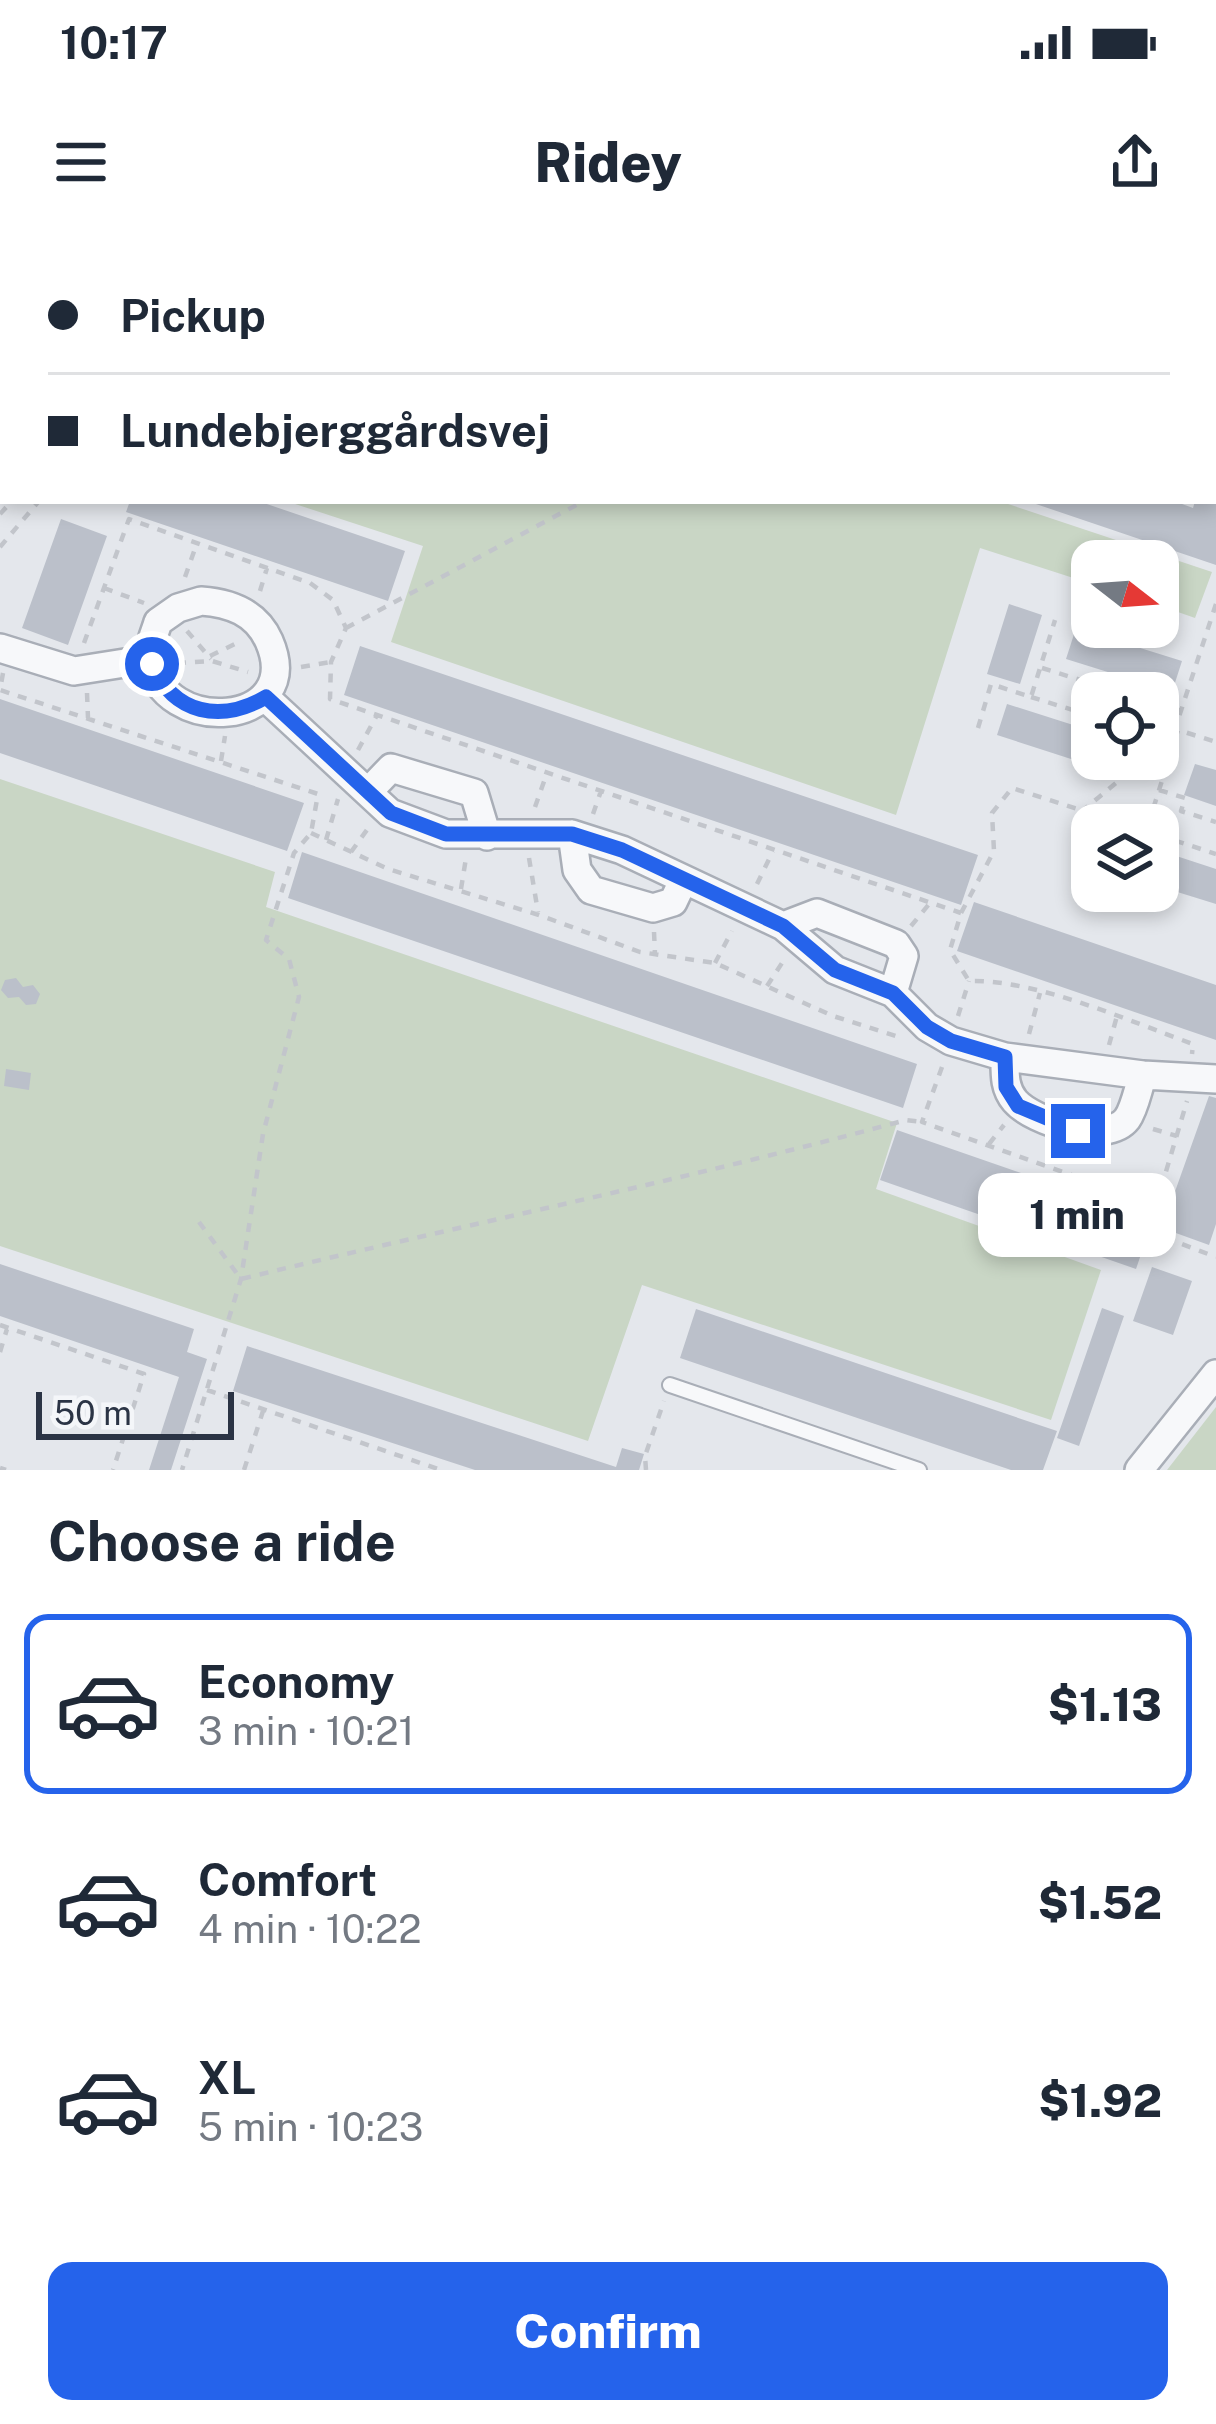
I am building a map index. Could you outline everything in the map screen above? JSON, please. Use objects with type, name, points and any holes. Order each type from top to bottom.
[{"type":"street","points":[[225,603],[248,613],[264,630],[274,652],[271,684],[244,709],[197,711],[159,682],[151,662],[158,622],[190,604],[225,603]]},
{"type":"street","points":[[3,649],[74,671],[151,662]]},
{"type":"street","points":[[271,684],[391,813],[446,834],[572,834],[622,850],[783,926],[835,970],[893,993],[927,1027],[951,1041],[1015,1059],[1204,1078]]},
{"type":"street","points":[[368,792],[391,768],[474,794],[488,836]]},
{"type":"street","points":[[572,834],[577,870],[591,890],[653,908],[673,902],[683,881]]},
{"type":"street","points":[[783,926],[817,913],[896,944],[904,956],[893,993]]},
{"type":"street","points":[[1015,1059],[1006,1087],[1018,1106],[1078,1131],[1116,1128],[1128,1118],[1143,1075]]},
{"type":"street","points":[[1139,1470],[1216,1374]]},
{"type":"lane","points":[[670,1384],[919,1470]]},
{"type":"path","points":[[0,547],[36,504]]},
{"type":"path","points":[[578,504],[346,628],[331,662],[330,699],[961,913]]},
{"type":"path","points":[[74,671],[129,519],[310,584],[333,600],[346,628]]},
{"type":"path","points":[[190,604],[185,575],[196,543]]},
{"type":"path","points":[[1179,717],[1216,604]]},
{"type":"path","points":[[1030,697],[1054,620]]},
{"type":"path","points":[[3,649],[0,690],[318,794],[311,833],[294,854],[266,940],[289,959],[299,997],[263,1134],[241,1279],[182,1470]]},
{"type":"path","points":[[151,662],[212,661],[271,684],[331,662]]},
{"type":"path","points":[[1040,667],[1071,677]]},
{"type":"path","points":[[978,728],[991,684],[1071,710]]},
{"type":"path","points":[[1179,730],[1216,742]]},
{"type":"path","points":[[1091,804],[1120,780]]},
{"type":"path","points":[[1155,804],[1162,780]]},
{"type":"path","points":[[1071,809],[1012,788],[1005,791],[992,813],[994,851],[961,913],[950,950],[969,981],[999,980],[1193,1044],[1204,1078]]},
{"type":"path","points":[[1159,790],[1185,798],[1180,811],[1216,822]]},
{"type":"path","points":[[311,833],[388,869],[640,952],[715,963],[833,1016],[909,1040],[927,1027]]},
{"type":"path","points":[[1179,842],[1216,854]]},
{"type":"path","points":[[1015,1059],[1040,993]]},
{"type":"path","points":[[241,1279],[781,1154],[906,1120],[922,1122]]},
{"type":"path","points":[[1156,1205],[1158,1232],[1216,1257]]},
{"type":"path","points":[[199,1222],[241,1279]]},
{"type":"path","points":[[0,1352],[4,1326],[143,1374],[113,1470]]},
{"type":"path","points":[[646,1470],[645,1456],[670,1384]]},
{"type":"path","points":[[207,1390],[441,1470]]},
{"type":"path","points":[[244,1470],[263,1411]]},
{"type":"path","points":[[406,1470],[410,1459]]},
{"type":"green space","points":[[295,504],[1008,504],[1116,540],[1071,540],[1071,577],[980,548],[896,815],[391,642],[423,546]]},
{"type":"green space","points":[[1179,561],[1212,572],[1195,618],[1179,612]]},
{"type":"green space","points":[[0,779],[275,872],[266,907],[897,1123],[876,1189],[1101,1270],[1051,1420],[642,1285],[588,1441],[0,1246]]},
{"type":"green space","points":[[1216,1407],[1216,1470],[1167,1470]]},
{"type":"building","points":[[129,504],[267,504],[405,551],[388,601],[126,512]]},
{"type":"building","points":[[1036,504],[1182,504],[1193,508],[1194,504],[1216,504],[1216,565],[1179,552],[1179,540],[1142,540]]},
{"type":"building","points":[[61,519],[107,536],[68,645],[22,628]]},
{"type":"building","points":[[1009,604],[1042,615],[1020,684],[987,674]]},
{"type":"building","points":[[1071,644],[1071,648],[1140,648],[1182,661],[1178,672],[1108,672],[1066,659]]},
{"type":"building","points":[[360,646],[978,855],[961,905],[344,695]]},
{"type":"building","points":[[0,699],[304,803],[287,851],[0,753]]},
{"type":"building","points":[[1007,704],[1071,724],[1071,759],[997,735]]},
{"type":"building","points":[[1195,764],[1216,770],[1216,806],[1184,795]]},
{"type":"building","points":[[302,852],[917,1064],[903,1108],[288,898]]},
{"type":"building","points":[[1179,857],[1216,869],[1216,904],[1179,893]]},
{"type":"building","points":[[974,902],[1216,985],[1216,1040],[957,951]]},
{"type":"building","points":[[16,978],[23,987],[33,985],[40,994],[36,1004],[8,998],[1,990],[5,980]]},
{"type":"building","points":[[6,1069],[31,1073],[29,1090],[4,1086]]},
{"type":"building","points":[[1209,1096],[1216,1098],[1216,1224],[1209,1245],[1162,1228]]},
{"type":"building","points":[[897,1130],[1153,1219],[1136,1269],[880,1180]]},
{"type":"building","points":[[0,1264],[194,1329],[187,1352],[207,1359],[171,1470],[149,1470],[179,1377],[0,1316]]},
{"type":"building","points":[[1152,1267],[1192,1281],[1173,1335],[1133,1321]]},
{"type":"building","points":[[1102,1308],[1124,1316],[1079,1446],[1057,1438]]},
{"type":"building","points":[[696,1309],[1057,1431],[1043,1470],[1011,1470],[680,1358]]},
{"type":"building","points":[[247,1346],[616,1467],[622,1448],[644,1454],[639,1470],[475,1470],[233,1391]]},
{"type":"route","points":[[152,664],[159,682],[197,711],[226,713],[266,697],[391,813],[446,834],[572,834],[622,850],[783,926],[835,970],[893,993],[927,1027],[951,1041],[1005,1057],[1006,1087],[1018,1106],[1078,1131]]}]
